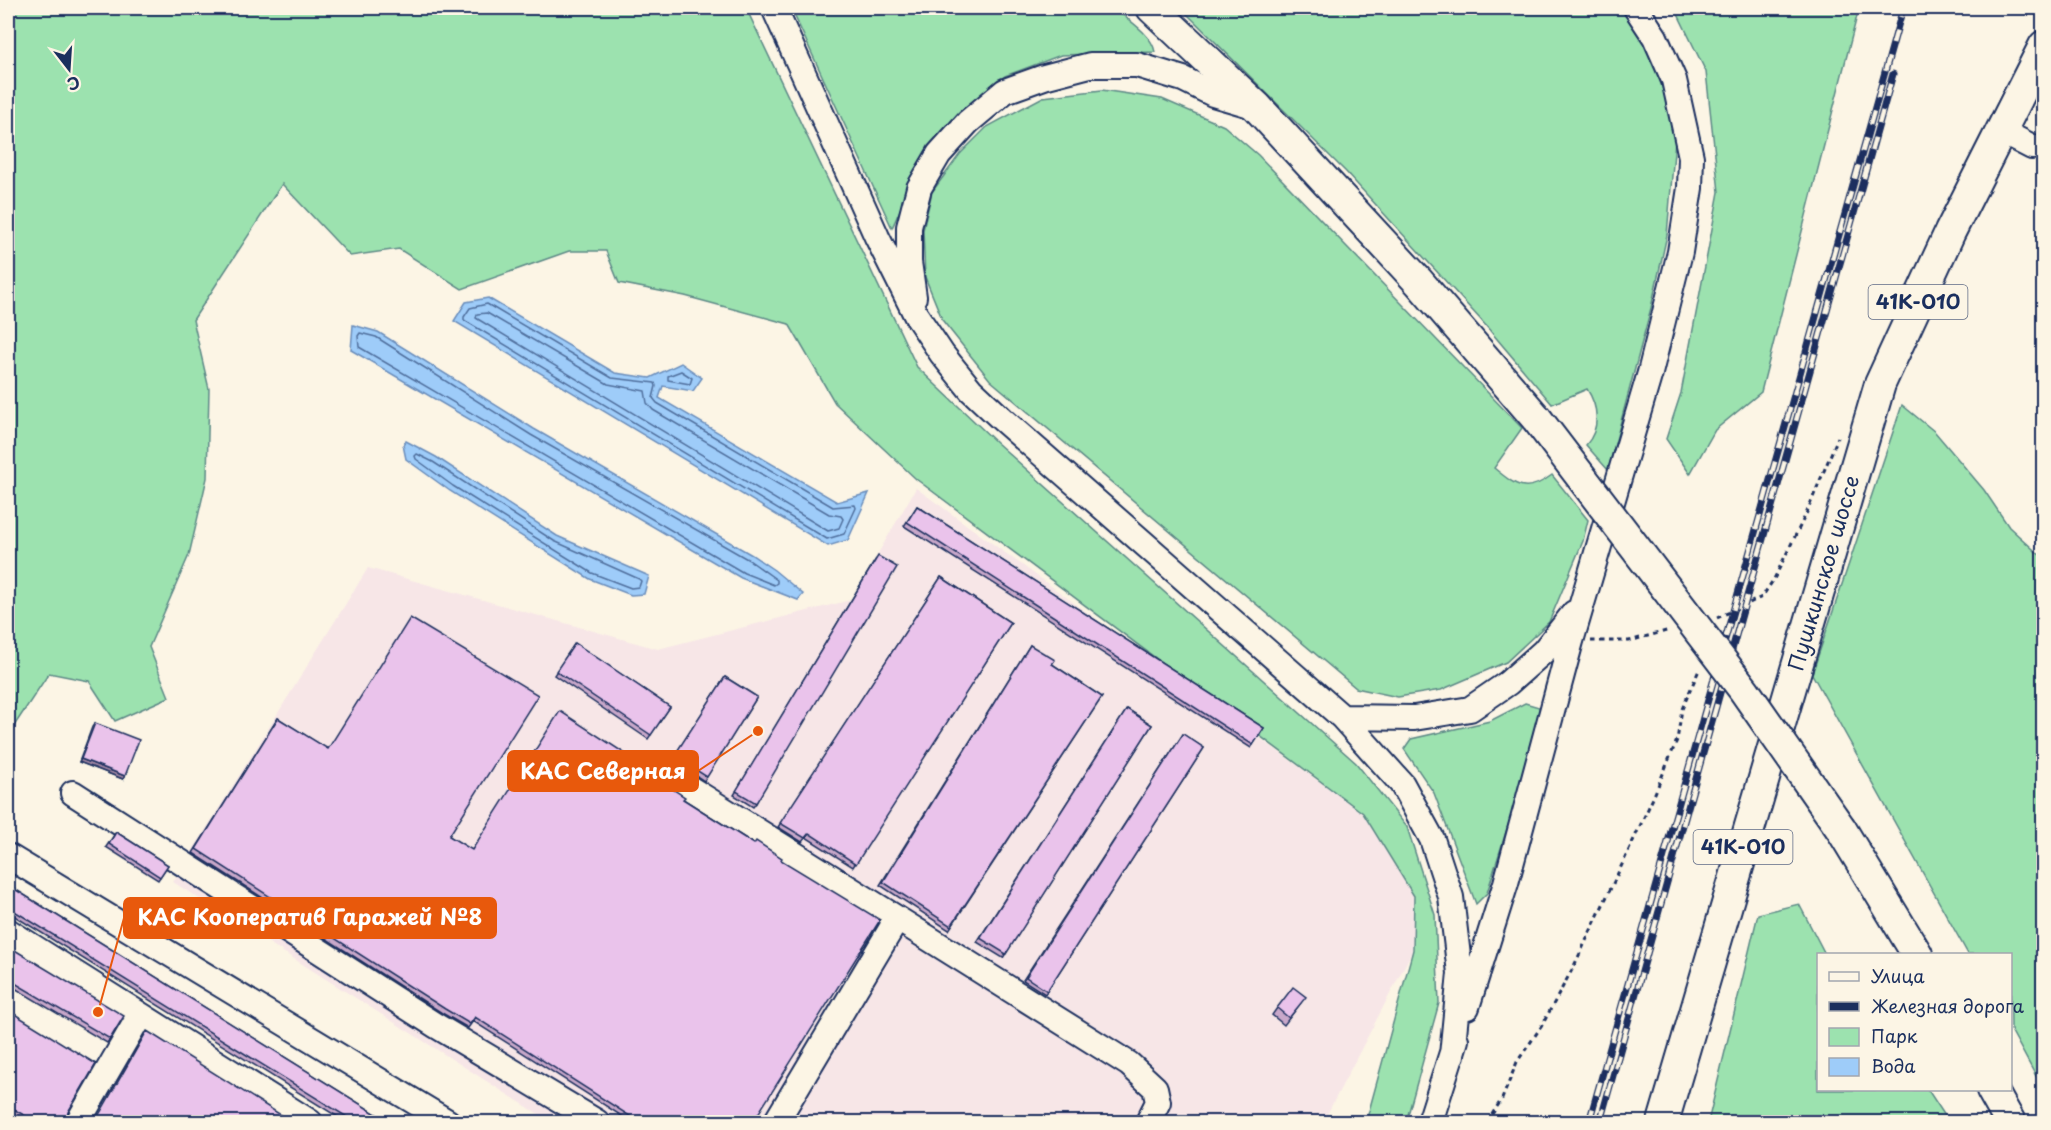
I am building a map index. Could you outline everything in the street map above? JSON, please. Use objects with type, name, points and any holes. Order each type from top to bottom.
[{"type":"main road","points":[[1152,8],[1257,107],[1419,282],[1537,419],[1744,690],[1841,829],[1916,953]]},
{"type":"main road","name":"Пушкинское шоссе","points":[[1663,1122],[1880,384],[1950,232],[2043,46]]},
{"type":"main road","points":[[1993,1091],[2010,1122]]},
{"type":"street","points":[[774,8],[877,237],[916,315],[942,354],[971,390],[1342,717],[1402,784],[1432,839],[1451,897],[1460,973],[1452,1055]]},
{"type":"street","points":[[1431,1122],[1506,883],[1571,641],[1650,373],[1680,252],[1690,188],[1691,157],[1674,80],[1655,38],[1636,8]]},
{"type":"street","points":[[916,315],[909,262],[909,227],[919,188],[939,154],[969,122],[1005,91],[1044,76],[1090,65],[1137,65],[1183,79],[1213,94],[1257,107]]},
{"type":"street","points":[[2001,131],[2032,147]]},
{"type":"street","points":[[1342,717],[1414,718],[1470,709],[1508,683],[1544,651],[1583,601]]},
{"type":"street","points":[[667,774],[1129,1064],[1155,1088],[1158,1102],[1148,1122]]},
{"type":"street","points":[[73,793],[435,1026],[597,1122]]},
{"type":"street","points":[[8,856],[448,1122]]},
{"type":"street","points":[[776,1122],[897,919]]},
{"type":"street","points":[[8,931],[310,1122]]},
{"type":"street","points":[[78,1122],[140,1015]]},
{"type":"path","points":[[1709,620],[1762,597],[1774,579],[1807,512],[1826,467]]},
{"type":"path","points":[[1713,628],[1717,618]]},
{"type":"path","points":[[1571,641],[1629,640],[1674,629]]},
{"type":"path","points":[[1487,1122],[1502,1100],[1517,1062],[1541,1026],[1574,966],[1628,854],[1677,740],[1682,709],[1699,669]]},
{"type":"shaded area","points":[[916,488],[1363,813],[1414,896],[1413,950],[1323,1122],[551,1122],[173,882],[368,568],[658,649],[851,600]]},
{"type":"green space","points":[[8,8],[746,8],[917,367],[997,443],[1356,763],[1407,827],[1435,915],[1439,1003],[1406,1122],[1366,1122],[1413,950],[1414,896],[1363,813],[916,479],[835,403],[789,324],[685,296],[619,283],[606,251],[569,251],[462,289],[399,249],[350,256],[282,184],[193,320],[209,389],[207,478],[189,555],[149,647],[169,697],[115,721],[89,681],[49,673],[8,735]]},
{"type":"green space","points":[[791,8],[1114,8],[1144,33],[1155,52],[1061,55],[1005,76],[960,111],[926,151],[892,228]]},
{"type":"green space","points":[[1181,8],[1624,8],[1644,34],[1676,128],[1667,235],[1651,308],[1608,470],[1586,445],[1596,424],[1594,403],[1587,389],[1552,404],[1481,320],[1346,172]]},
{"type":"green space","points":[[1675,8],[1859,8],[1761,392],[1715,430],[1690,474],[1666,439],[1681,393],[1719,192],[1706,72]]},
{"type":"green space","points":[[1102,90],[1162,99],[1224,126],[1258,155],[1522,428],[1494,468],[1509,480],[1522,486],[1536,485],[1552,475],[1588,520],[1583,541],[1549,622],[1506,662],[1441,690],[1398,697],[1356,688],[990,380],[943,321],[925,277],[923,230],[932,192],[960,154],[987,127],[1043,97]]},
{"type":"green space","points":[[1902,405],[1935,432],[1984,490],[2009,527],[2043,558],[2043,1089],[2012,1032],[2012,953],[1967,953],[1812,674]]},
{"type":"green space","points":[[1525,703],[1539,707],[1541,719],[1487,893],[1476,904],[1434,793],[1404,749],[1411,739],[1490,721]]},
{"type":"green space","points":[[1799,904],[1824,953],[1817,953],[1817,1091],[1929,1091],[1949,1122],[1708,1122],[1758,914]]},
{"type":"water","points":[[488,298],[615,373],[650,378],[681,363],[702,378],[693,391],[663,386],[659,398],[837,502],[869,493],[848,540],[828,546],[454,321],[466,302]]},
{"type":"water","points":[[353,325],[378,332],[534,429],[752,555],[803,594],[798,600],[741,578],[351,350]]},
{"type":"water","points":[[406,441],[436,457],[557,536],[649,576],[644,594],[631,595],[590,579],[450,491],[406,459],[403,445]]},
{"type":"building","points":[[917,506],[1264,728],[1253,745],[907,522]]},
{"type":"building","points":[[878,556],[897,567],[756,803],[736,791]]},
{"type":"building","points":[[941,577],[1011,623],[856,864],[809,833],[805,838],[780,823]]},
{"type":"building","points":[[410,618],[538,695],[449,836],[472,850],[560,711],[638,762],[636,765],[685,797],[683,799],[754,844],[756,841],[782,858],[781,860],[880,920],[753,1122],[639,1122],[475,1017],[470,1024],[445,1009],[196,849],[278,718],[328,749]]},
{"type":"building","points":[[575,643],[670,707],[651,735],[556,671]]},
{"type":"building","points":[[1030,645],[1055,660],[1052,664],[1102,697],[951,926],[883,882]]},
{"type":"building","points":[[725,677],[757,697],[707,777],[674,756]]},
{"type":"building","points":[[1127,709],[1152,725],[1006,954],[980,938]]},
{"type":"building","points":[[95,723],[139,740],[125,776],[81,759]]},
{"type":"building","points":[[1183,734],[1204,748],[1047,991],[1026,977]]},
{"type":"building","points":[[116,832],[168,865],[160,877],[109,844]]},
{"type":"building","points":[[8,885],[389,1122],[355,1122],[8,907]]},
{"type":"building","points":[[8,946],[124,1016],[110,1039],[8,979]]},
{"type":"building","points":[[1293,987],[1306,997],[1289,1018],[1277,1008]]},
{"type":"building","points":[[8,1010],[96,1064],[68,1112],[67,1122],[36,1122],[8,1106]]},
{"type":"building","points":[[147,1031],[292,1122],[95,1122]]},
{"type":"railway","points":[[1589,1122],[1903,8]]},
{"type":"railway","points":[[1600,1122],[1893,74]]},
{"type":"place","name":"КАС Северная","points":[[758,731]]},
{"type":"place","name":"КАС Кооператив Гаражей №8","points":[[98,1012]]}]
